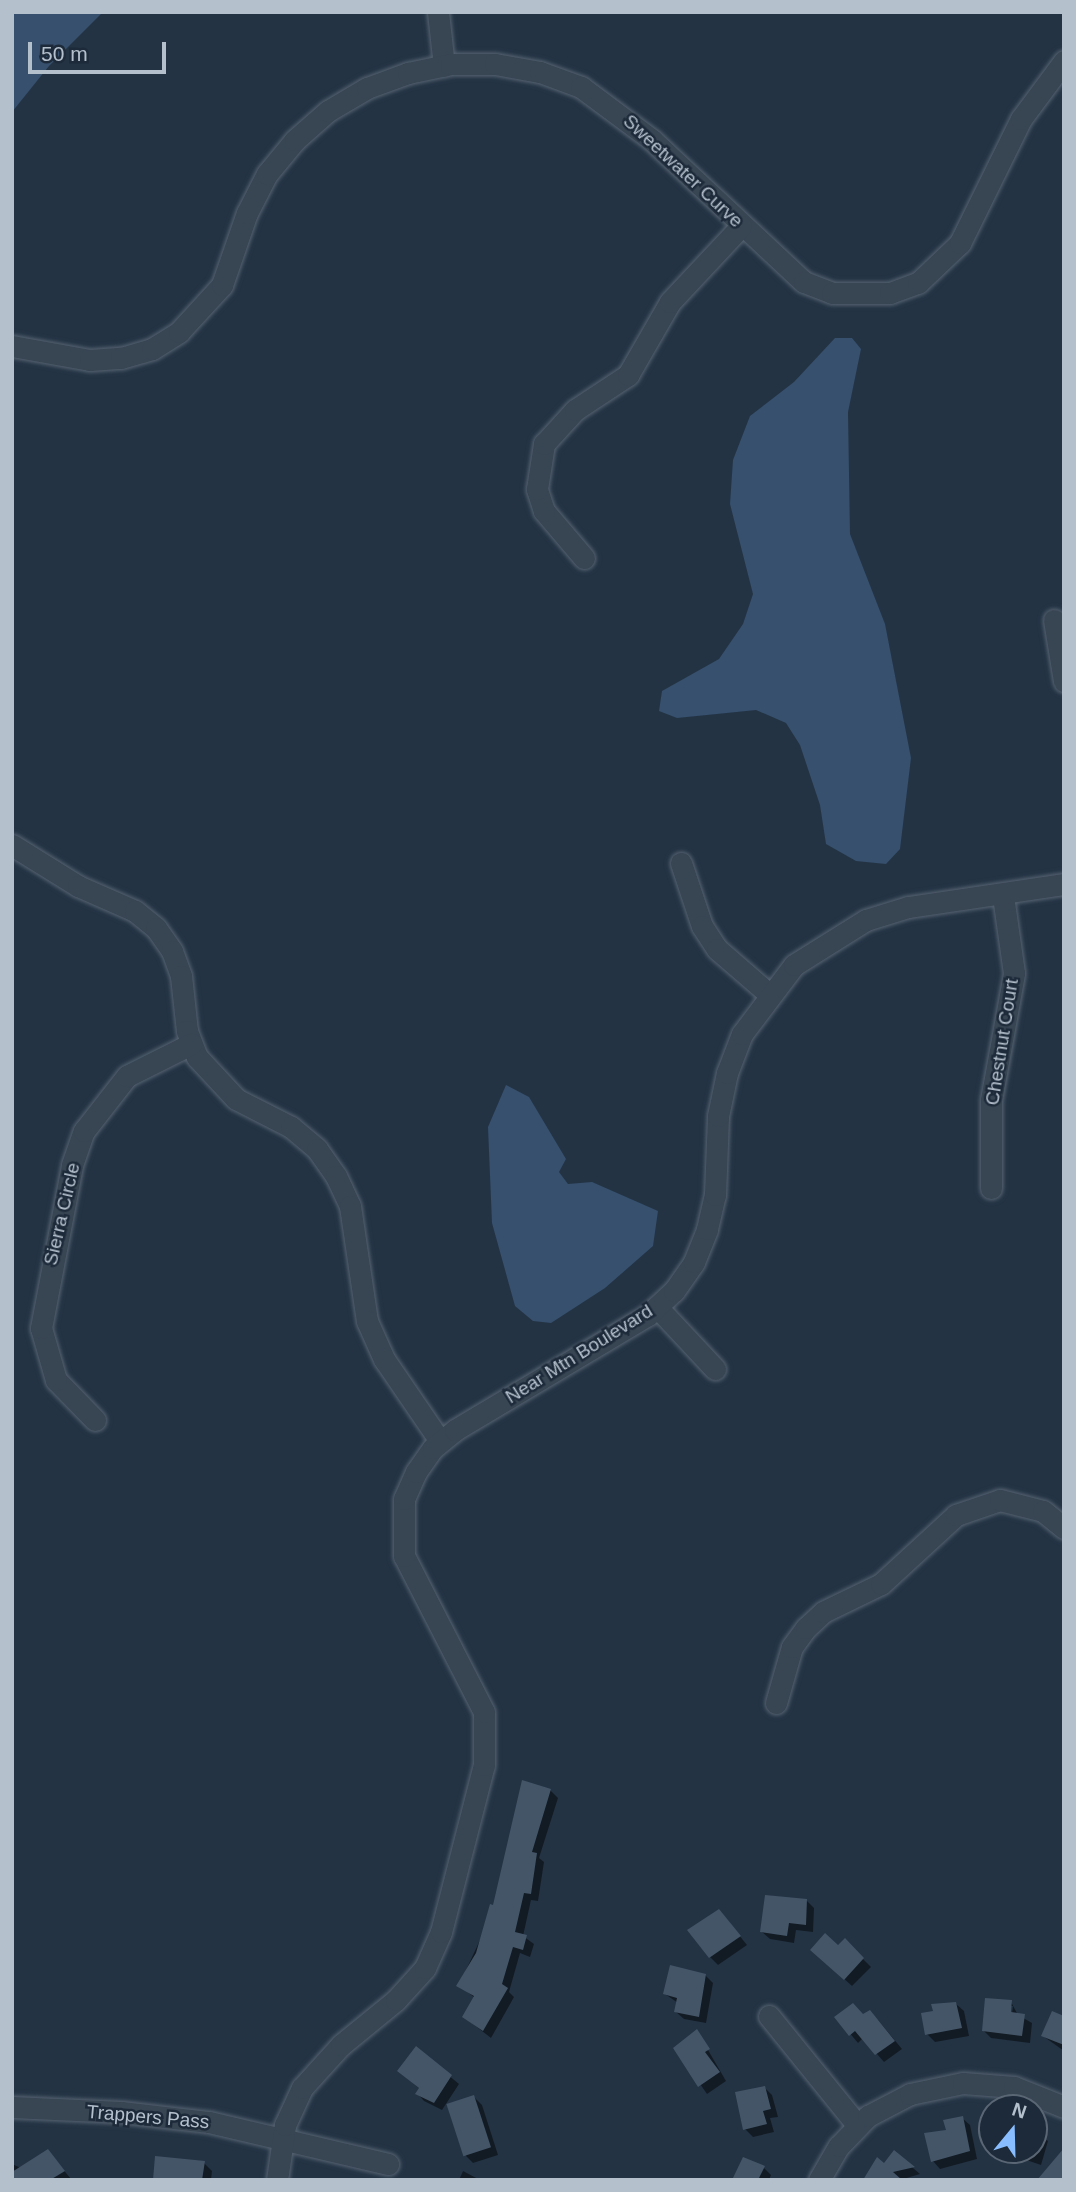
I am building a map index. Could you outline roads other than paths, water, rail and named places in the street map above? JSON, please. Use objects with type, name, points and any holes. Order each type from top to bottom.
[{"type":"street","points":[[438,12],[444,66]]},
{"type":"street","name":"Sweetwater Curve","points":[[12,346],[90,360],[121,358],[152,349],[179,332],[222,285],[247,213],[267,174],[295,140],[328,111],[367,88],[408,73],[444,66],[495,64],[540,72],[581,88],[652,139],[741,226],[804,282],[832,293],[890,293],[918,283],[942,265],[960,243],[1014,131],[1064,61]]},
{"type":"street","points":[[584,558],[544,511],[537,489],[544,444],[575,410],[628,375],[670,302],[741,226]]},
{"type":"street","points":[[1054,620],[1064,681]]},
{"type":"street","points":[[12,845],[78,886],[135,911],[156,928],[172,951],[181,976],[191,1044],[214,1080],[236,1099],[291,1127],[317,1149],[336,1176],[350,1206],[367,1321],[384,1359],[440,1441]]},
{"type":"street","points":[[681,863],[702,926],[717,949],[769,994]]},
{"type":"street","name":"Near Mtn Boulevard","points":[[277,2180],[282,2139],[302,2088],[341,2045],[396,2000],[425,1968],[441,1932],[464,1832],[484,1765],[487,1740],[484,1712],[404,1556],[404,1499],[416,1472],[440,1441],[657,1307],[694,1262],[707,1229],[715,1195],[718,1116],[727,1073],[743,1034],[769,994],[794,965],[866,920],[908,907],[1003,896],[1064,884]]},
{"type":"street","name":"Chestnut Court","points":[[991,1188],[991,1100],[1014,973],[1003,896]]},
{"type":"street","name":"Sierra Circle","points":[[95,1420],[56,1380],[41,1328],[72,1165],[84,1131],[119,1085],[158,1058],[191,1044]]},
{"type":"street","points":[[657,1307],[715,1369]]},
{"type":"street","points":[[776,1703],[792,1647],[806,1628],[824,1612],[881,1584],[956,1515],[1000,1500],[1022,1502],[1043,1511],[1064,1528]]},
{"type":"street","points":[[769,2016],[858,2126]]},
{"type":"street","points":[[819,2180],[839,2146],[868,2116],[910,2094],[964,2083],[1014,2087],[1064,2107]]},
{"type":"street","name":"Trappers Pass","points":[[12,2107],[197,2120],[388,2164]]},
{"type":"water","points":[[12,12],[103,12],[49,66],[12,112]]},
{"type":"water","points":[[835,338],[852,338],[861,349],[848,412],[850,534],[885,624],[911,758],[900,849],[886,864],[856,861],[826,844],[820,805],[800,745],[786,723],[756,710],[677,718],[659,711],[662,691],[719,659],[743,624],[753,594],[730,504],[733,460],[750,416],[794,382]]},
{"type":"water","points":[[506,1085],[529,1097],[566,1159],[559,1172],[568,1184],[592,1182],[658,1211],[653,1246],[605,1288],[551,1323],[533,1321],[515,1306],[492,1223],[488,1127]]}]
